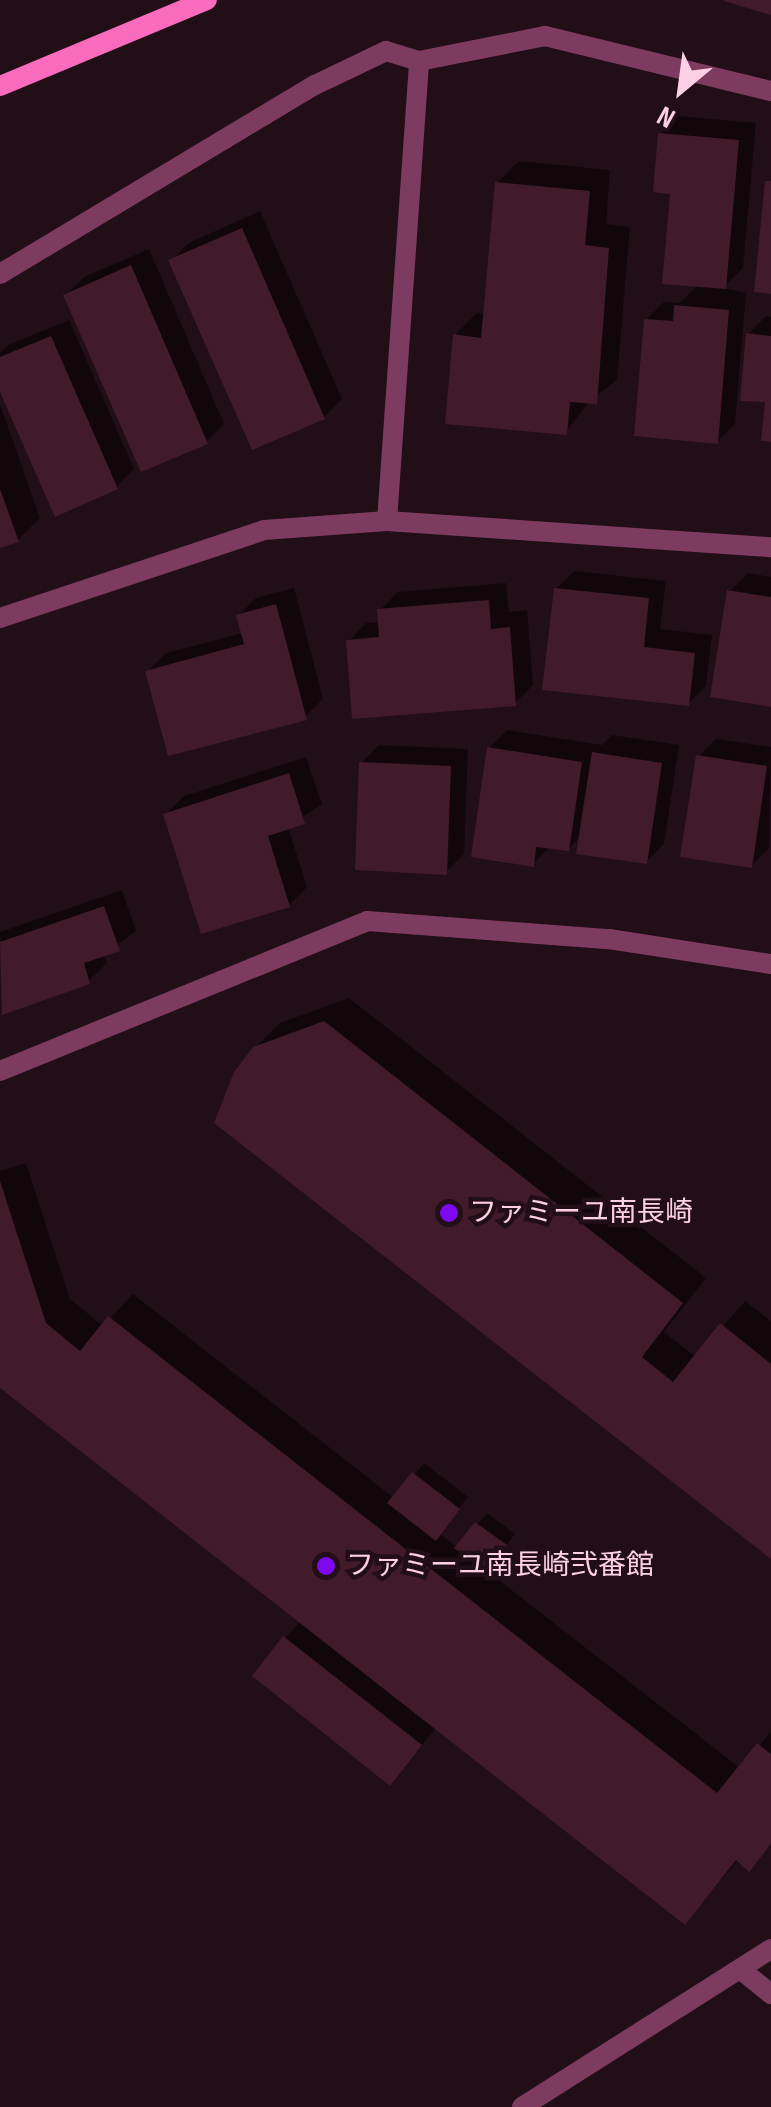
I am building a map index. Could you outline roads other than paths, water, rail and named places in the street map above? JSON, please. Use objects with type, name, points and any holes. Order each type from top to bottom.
[{"type":"main road","points":[[0,86],[207,0]]},
{"type":"street","points":[[0,274],[315,85],[386,50],[419,61],[545,36],[771,91]]},
{"type":"street","points":[[388,521],[419,61]]},
{"type":"street","points":[[0,618],[264,530],[388,521],[771,547]]},
{"type":"street","points":[[0,1071],[366,920],[610,939],[771,964]]},
{"type":"street","points":[[522,2107],[771,1949]]},
{"type":"street","points":[[740,1969],[771,1994]]},
{"type":"place","name":"ファミーユ南長崎","points":[[449,1213]]},
{"type":"place","name":"ファミーユ南長崎弐番館","points":[[326,1566]]}]
